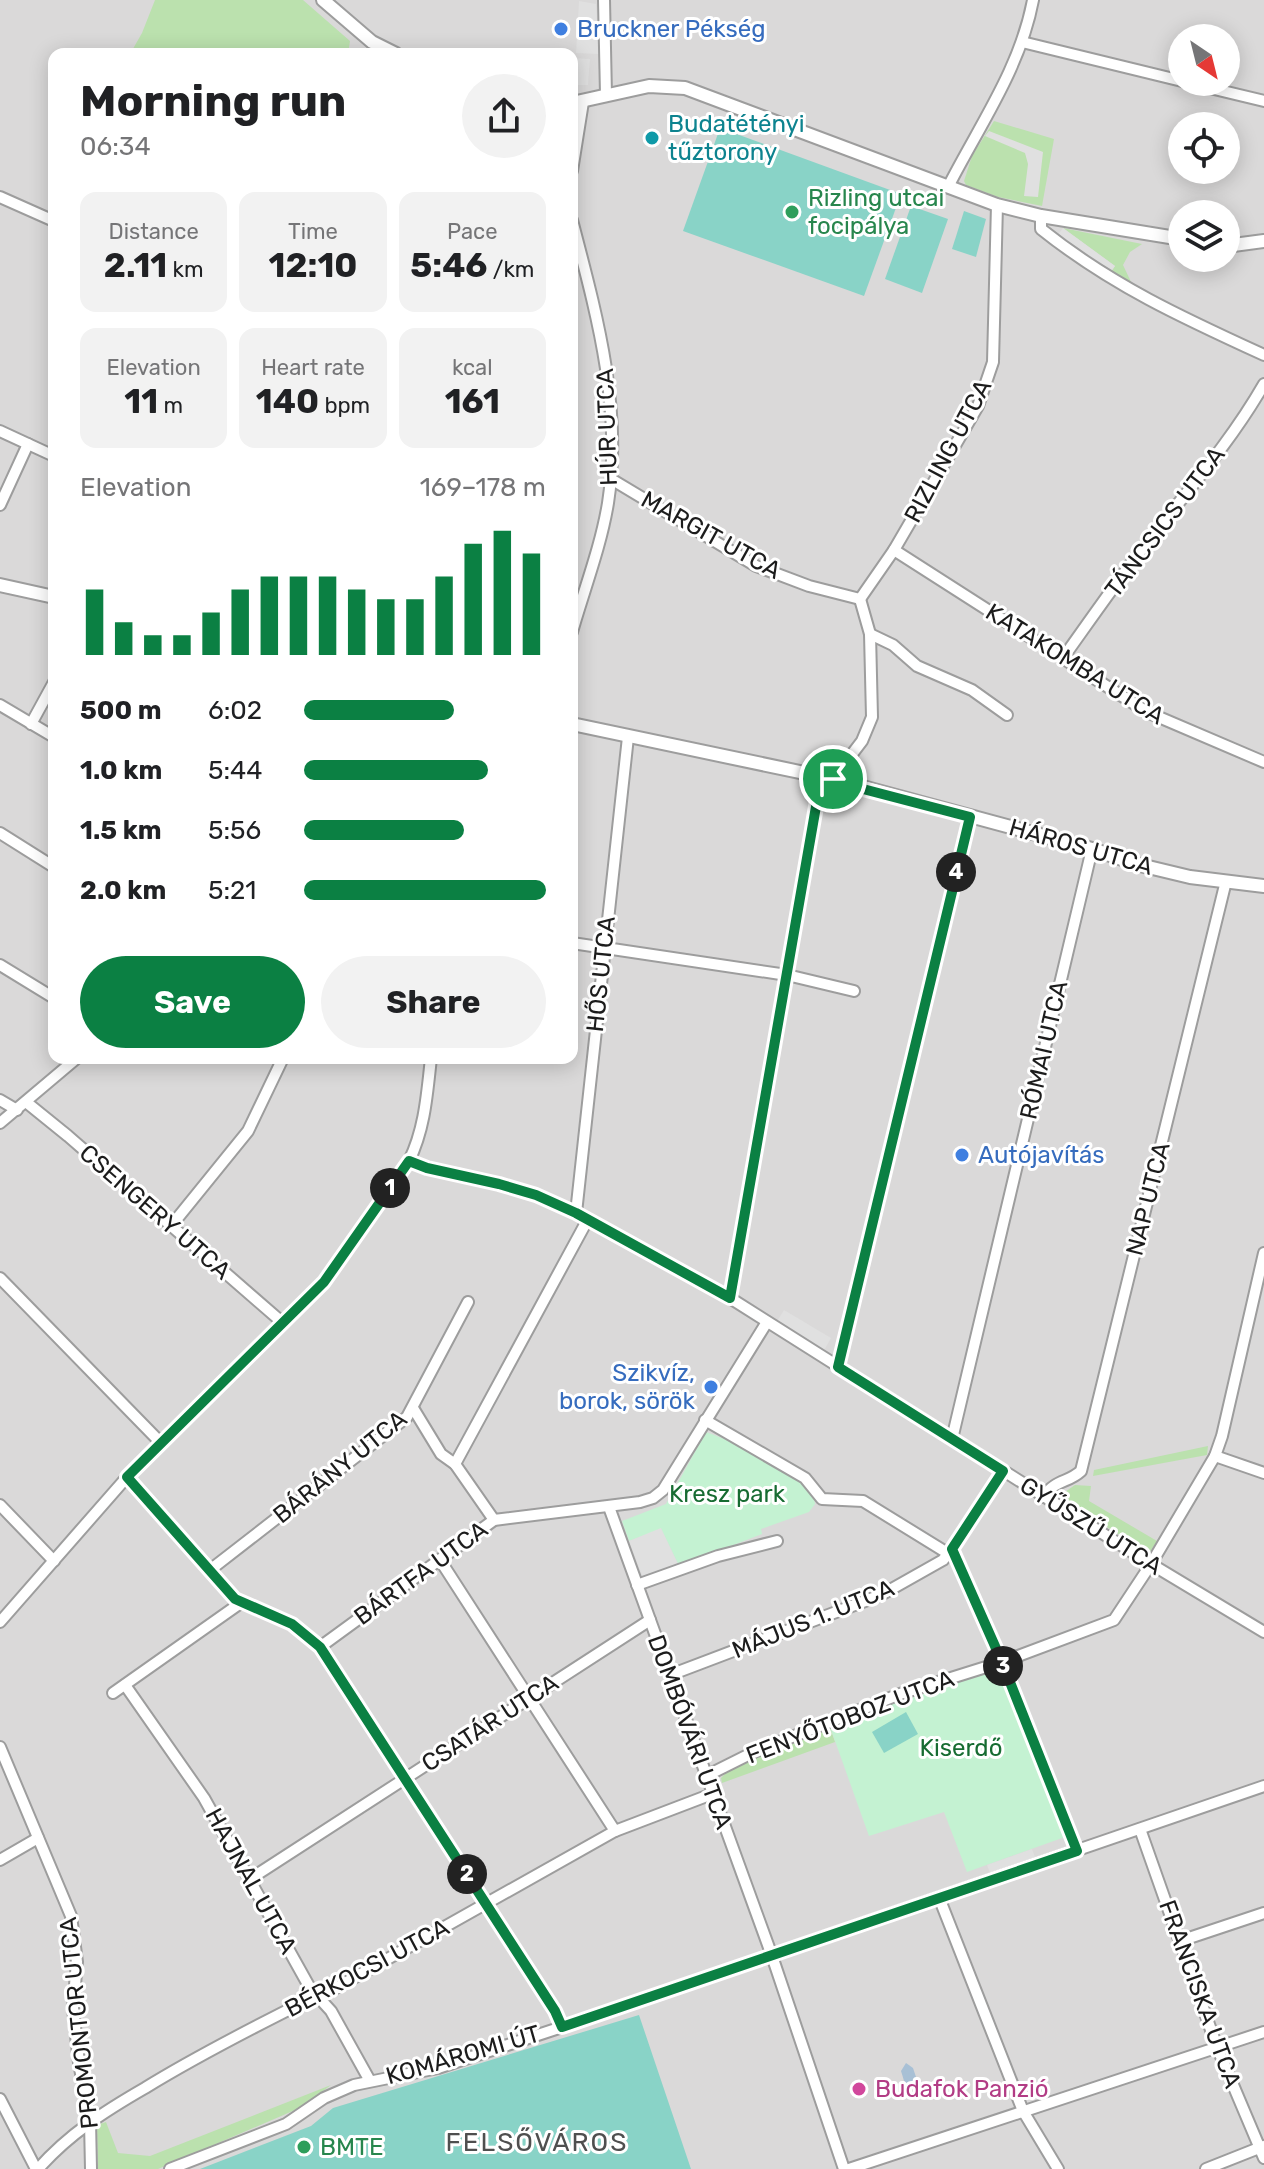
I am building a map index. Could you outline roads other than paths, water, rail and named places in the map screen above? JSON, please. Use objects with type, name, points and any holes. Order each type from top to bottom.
[{"type":"street","points":[[323,0],[369,47]]},
{"type":"street","points":[[604,0],[606,95]]},
{"type":"street","points":[[948,187],[1000,93],[1022,42],[1033,0]]},
{"type":"street","points":[[1022,42],[1168,78]]},
{"type":"street","points":[[578,102],[649,86],[685,88],[997,205],[1041,216],[1168,237]]},
{"type":"street","points":[[1240,95],[1264,101]]},
{"type":"street","points":[[0,197],[48,218]]},
{"type":"street","name":"RIZLING UTCA","points":[[894,550],[978,406],[987,384],[993,362],[995,334],[997,205]]},
{"type":"street","points":[[1041,216],[1041,229],[1114,281],[1169,312],[1264,355]]},
{"type":"street","points":[[1240,244],[1264,241]]},
{"type":"street","name":"HÚR UTCA","points":[[578,260],[610,383],[611,479],[603,528],[578,612]]},
{"type":"street","name":"TÁNCSICS UTCA","points":[[1063,658],[1202,475],[1264,384]]},
{"type":"street","points":[[0,431],[48,453]]},
{"type":"street","points":[[0,505],[28,444]]},
{"type":"street","name":"MARGIT UTCA","points":[[611,479],[756,566],[809,586],[860,599]]},
{"type":"street","points":[[730,1298],[787,975],[827,779],[862,741],[872,717],[870,634],[860,599],[894,550]]},
{"type":"street","name":"KATAKOMBA UTCA","points":[[894,550],[1147,712],[1264,762]]},
{"type":"street","points":[[0,585],[48,596]]},
{"type":"street","points":[[870,634],[893,645],[917,666],[972,690],[1007,715]]},
{"type":"street","points":[[31,724],[48,693]]},
{"type":"street","points":[[0,705],[48,734]]},
{"type":"street","name":"HÁROS UTCA","points":[[578,725],[827,779],[1190,877],[1264,886]]},
{"type":"street","name":"HŐS UTCA","points":[[576,1213],[628,737]]},
{"type":"street","points":[[838,1367],[970,817]]},
{"type":"street","points":[[0,833],[48,863]]},
{"type":"street","name":"RÓMAI UTCA","points":[[952,1439],[1092,849]]},
{"type":"street","name":"NAP UTCA","points":[[1043,1497],[1050,1486],[1081,1471],[1226,881]]},
{"type":"street","points":[[578,944],[787,975],[854,991]]},
{"type":"street","points":[[0,965],[48,994]]},
{"type":"street","points":[[0,1123],[70,1064]]},
{"type":"street","points":[[171,1226],[248,1131],[280,1064]]},
{"type":"street","points":[[0,1622],[127,1477],[324,1282],[409,1161],[422,1127],[430,1064]]},
{"type":"street","name":"CSENGERY UTCA","points":[[0,1100],[22,1106],[68,1136],[283,1323]]},
{"type":"street","name":"GYŰSZŰ UTCA","points":[[409,1161],[512,1188],[588,1219],[730,1298],[1043,1497],[1264,1632]]},
{"type":"street","points":[[455,1464],[588,1219]]},
{"type":"street","name":"FENYŐTOBOZ UTCA","points":[[706,1776],[754,1752],[900,1694],[1002,1662],[1114,1620],[1215,1456],[1264,1253]]},
{"type":"street","points":[[0,1278],[161,1443]]},
{"type":"street","name":"BÁRÁNY UTCA","points":[[210,1570],[407,1417],[468,1302]]},
{"type":"street","name":"BÁRTFA UTCA","points":[[320,1647],[494,1520],[609,1507],[653,1498],[663,1490],[767,1322]]},
{"type":"street","points":[[413,1408],[441,1454],[455,1464],[494,1520]]},
{"type":"street","points":[[705,1420],[805,1478],[822,1499],[863,1501],[951,1552],[1002,1662],[1077,1851]]},
{"type":"street","points":[[1215,1456],[1264,1473]]},
{"type":"street","name":"MÁJUS 1. UTCA","points":[[670,1675],[881,1595],[951,1552],[1003,1471]]},
{"type":"street","points":[[127,1477],[235,1599],[292,1624],[320,1647],[555,2011],[562,2027]]},
{"type":"street","points":[[0,1505],[54,1561]]},
{"type":"street","name":"DOMBÓVÁRI UTCA","points":[[609,1507],[847,2169]]},
{"type":"street","points":[[637,1585],[718,1556],[777,1541]]},
{"type":"street","points":[[440,1560],[615,1831]]},
{"type":"street","points":[[113,1693],[242,1602]]},
{"type":"street","name":"CSATÁR UTCA","points":[[250,1879],[650,1620]]},
{"type":"street","name":"HAJNAL UTCA","points":[[125,1685],[204,1798],[370,2081]]},
{"type":"street","name":"PROMONTOR UTCA","points":[[0,1747],[71,1916],[77,1962],[73,2008],[90,2121],[91,2169]]},
{"type":"street","name":"KOMÁROMI ÚT","points":[[170,2169],[286,2124],[324,2098],[354,2085],[438,2068],[940,1900],[1264,1786]]},
{"type":"street","name":"BÉRKOCSI UTCA","points":[[37,2169],[90,2121],[213,2048],[318,1997],[615,1831],[712,1794]]},
{"type":"street","name":"FRANCISKA UTCA","points":[[1140,1829],[1217,2047],[1263,2151]]},
{"type":"street","points":[[0,1860],[38,1838]]},
{"type":"street","points":[[940,1900],[1023,2111],[1058,2169]]},
{"type":"street","points":[[1180,1941],[1264,1913]]},
{"type":"street","points":[[847,2169],[1264,2032]]},
{"type":"street","points":[[0,2099],[37,2169]]},
{"type":"street","points":[[1206,2169],[1263,2151]]},
{"type":"place","name":"Bruckner Pékség","points":[[561,29]]},
{"type":"place","name":"Budatétényi tűztorony","points":[[652,138]]},
{"type":"place","name":"Rizling utcai focipálya","points":[[792,212]]},
{"type":"place","name":"Autójavítás","points":[[962,1155]]},
{"type":"place","name":"Szikvíz, borok, sörök","points":[[711,1387]]},
{"type":"place","name":"Budafok Panzió","points":[[859,2089]]},
{"type":"place","name":"BMTE","points":[[304,2147]]},
{"type":"district","name":"FELSŐVÁROS","points":[[537,2142]]},
{"type":"park label","name":"Kresz park","points":[[727,1494]]},
{"type":"park label","name":"Kiserdő","points":[[961,1748]]}]
